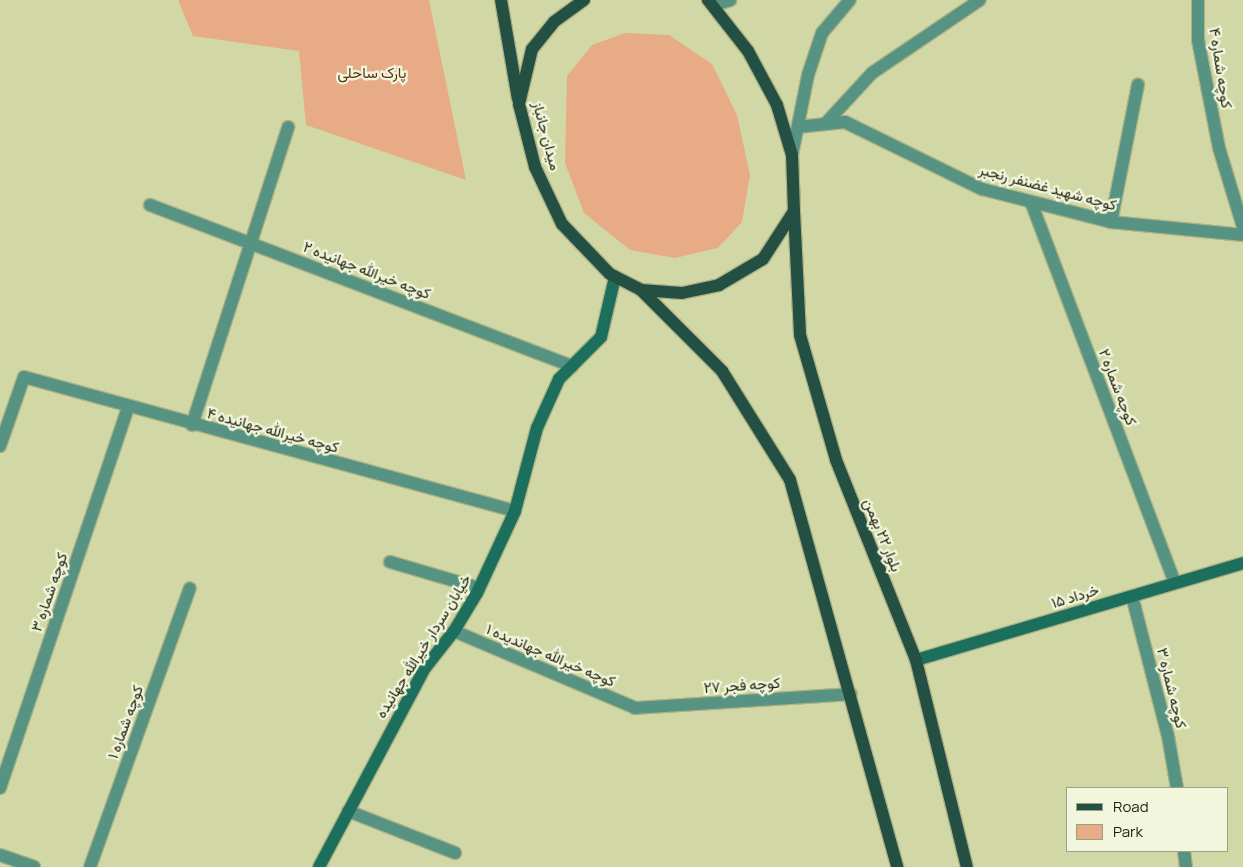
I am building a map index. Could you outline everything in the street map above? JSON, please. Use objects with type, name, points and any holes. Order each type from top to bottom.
[{"type":"main road","points":[[501,0],[519,104]]},
{"type":"main road","name":"میدان جانباز","points":[[584,0],[554,22],[532,49],[519,104],[535,167],[562,224],[616,277],[641,290],[682,293],[719,285],[763,259],[794,211]]},
{"type":"main road","points":[[712,3],[748,51],[777,105],[792,155],[794,211]]},
{"type":"main road","name":"بلوار ۲۲ بهمن","points":[[794,211],[800,335],[836,460],[916,660],[967,867]]},
{"type":"main road","points":[[641,290],[722,371],[790,480],[897,867]]},
{"type":"street","points":[[712,3],[730,0]]},
{"type":"street","points":[[792,155],[808,74],[822,33],[850,0]]},
{"type":"street","points":[[825,124],[872,73],[980,0]]},
{"type":"street","name":"کوچه شماره ۴","points":[[1198,0],[1198,40],[1219,148],[1243,227]]},
{"type":"street","points":[[1111,222],[1138,85]]},
{"type":"street","name":"کوچه شهید غضنفر رنجبر","points":[[798,127],[845,122],[982,189],[1111,222],[1243,235]]},
{"type":"street","points":[[192,424],[248,242],[288,127]]},
{"type":"street","name":"کوچه شماره ۲","points":[[1031,202],[1175,583]]},
{"type":"street","name":"کوچه خیرالله جهانیده ۲","points":[[150,205],[572,366]]},
{"type":"street","name":"خیابان سردار خیرالله جهانیده","points":[[319,867],[425,668],[454,631],[479,588],[515,511],[537,428],[559,379],[601,337],[616,277]]},
{"type":"street","name":"کوچه خیرالله جهانیده ۴","points":[[0,446],[24,377],[128,407],[515,511]]},
{"type":"street","name":"کوچه شماره ۳","points":[[0,788],[128,407]]},
{"type":"street","points":[[390,562],[479,588]]},
{"type":"street","name":"۱۵ خرداد","points":[[916,660],[1243,563]]},
{"type":"street","name":"کوچه شماره ۱","points":[[90,867],[190,588]]},
{"type":"street","name":"کوچه شماره ۳","points":[[1132,596],[1168,736],[1177,787]]},
{"type":"street","name":"کوچه خیرالله جهاندیده ۱","points":[[454,631],[635,708]]},
{"type":"street","name":"کوچه فجر ۲۷","points":[[635,708],[850,694]]},
{"type":"street","points":[[348,811],[455,853]]},
{"type":"street","points":[[1184,852],[1186,867]]},
{"type":"street","points":[[0,855],[34,867]]},
{"type":"green space","name":"پارک ساحلی","points":[[178,0],[429,0],[466,180],[306,125],[299,51],[193,36]]},
{"type":"green space","points":[[625,33],[669,35],[712,64],[737,115],[750,175],[742,222],[718,248],[675,258],[630,250],[584,213],[565,163],[567,76],[592,45]]}]
